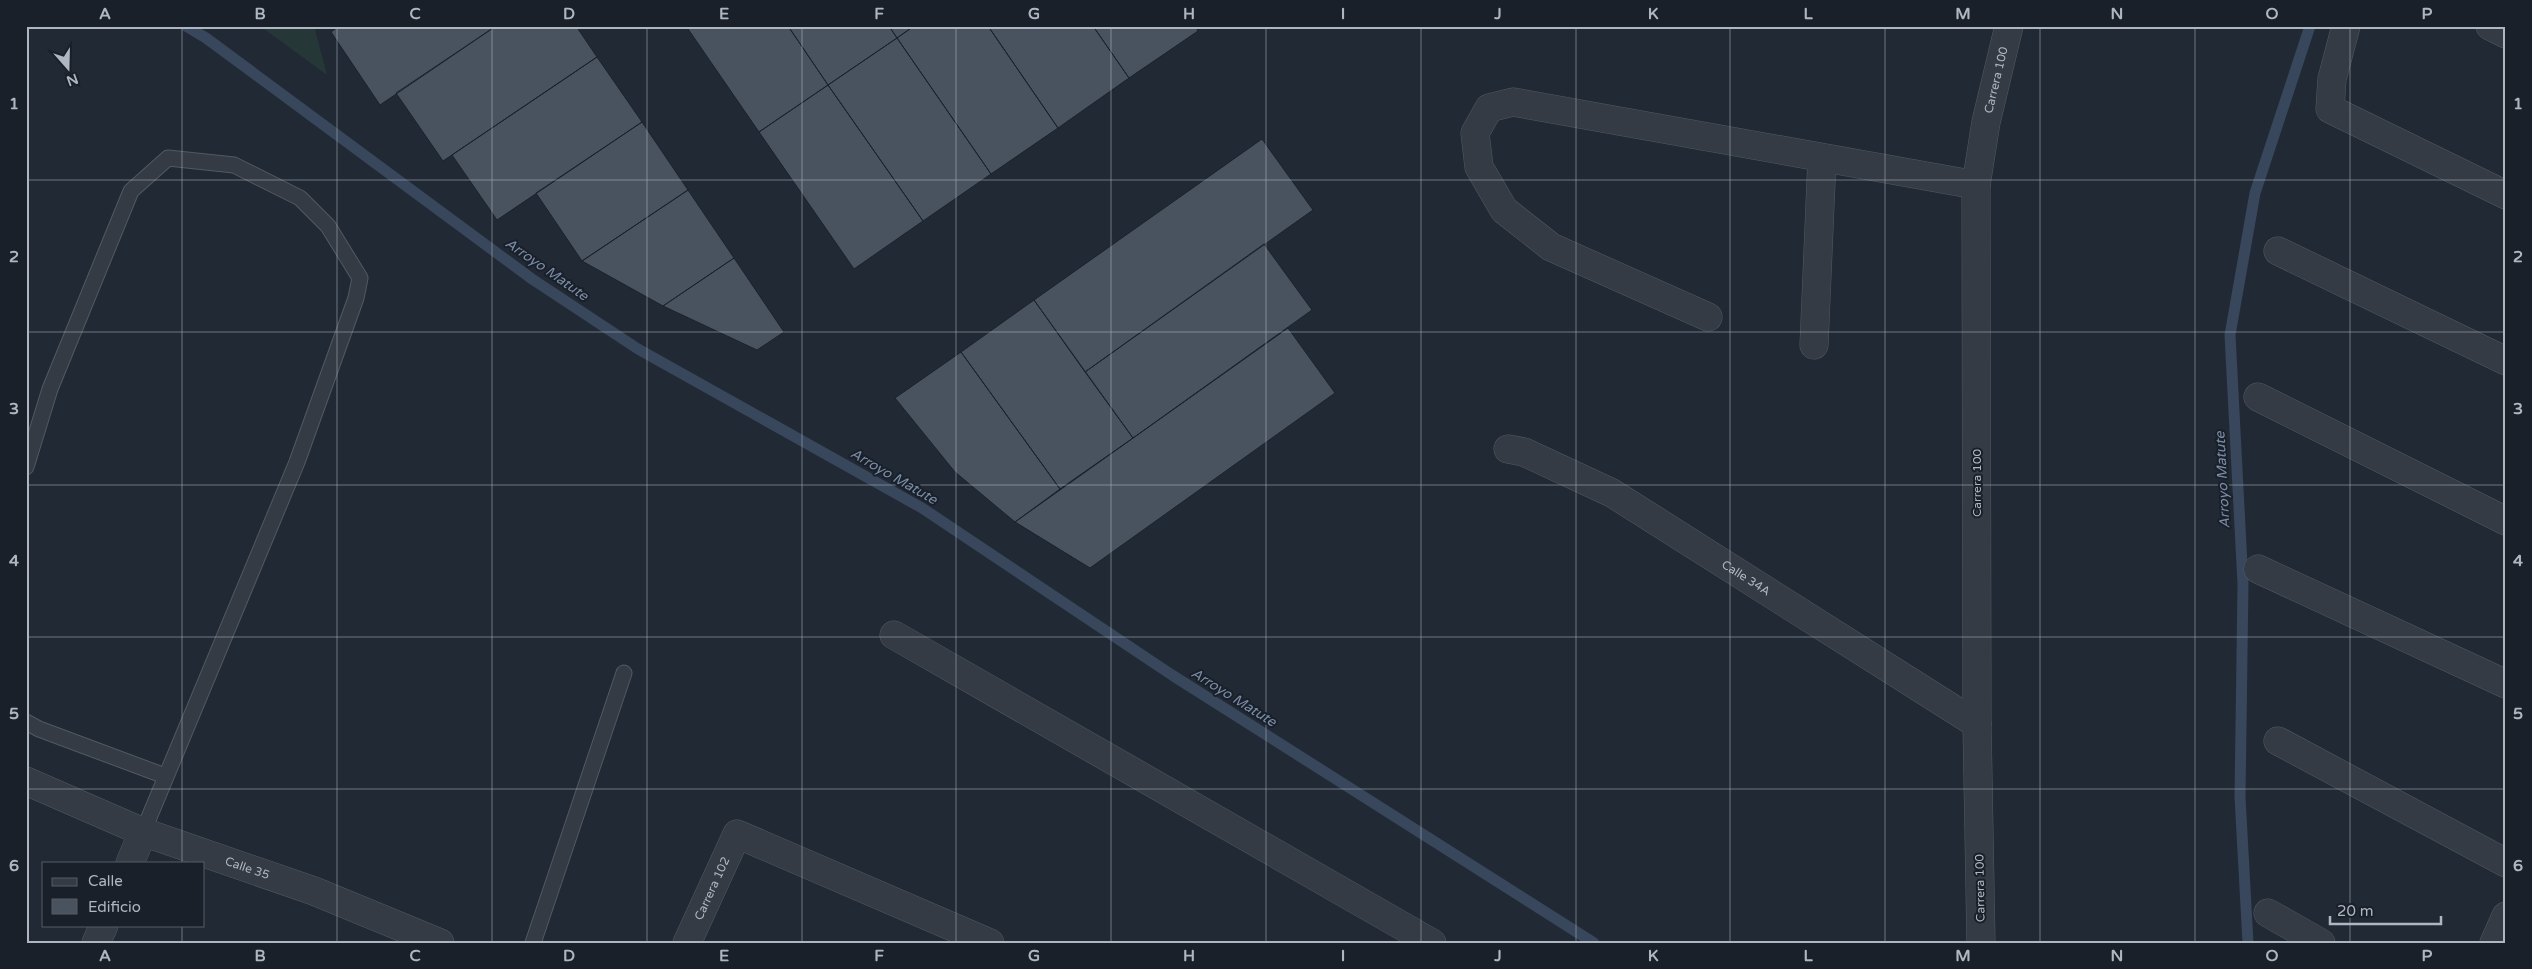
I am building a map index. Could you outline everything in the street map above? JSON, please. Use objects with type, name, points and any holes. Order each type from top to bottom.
[{"type":"street","name":"Carrera 100","points":[[1981,943],[1978,724],[1976,185],[1986,122],[2009,26]]},
{"type":"street","points":[[2346,26],[2332,80],[2330,109],[2506,195]]},
{"type":"street","points":[[2490,26],[2506,34]]},
{"type":"street","points":[[1708,317],[1551,247],[1504,210],[1479,167],[1475,133],[1489,108],[1513,102],[1976,185]]},
{"type":"street","points":[[1814,345],[1822,158]]},
{"type":"street","points":[[2278,251],[2506,361]]},
{"type":"street","points":[[2258,397],[2506,521]]},
{"type":"street","name":"Calle 34A","points":[[1508,449],[1524,452],[1612,493],[1978,724]]},
{"type":"street","points":[[2258,569],[2506,684]]},
{"type":"street","points":[[894,635],[1432,943]]},
{"type":"street","points":[[2278,741],[2506,863]]},
{"type":"street","name":"Calle 35","points":[[26,781],[143,832],[314,891],[440,943]]},
{"type":"street","points":[[130,862],[143,832]]},
{"type":"street","name":"Carrera 102","points":[[687,943],[737,834],[990,943]]},
{"type":"street","points":[[2268,913],[2321,943]]},
{"type":"street","points":[[2494,943],[2506,916]]},
{"type":"street","points":[[96,943],[104,926]]},
{"type":"lane","points":[[26,467],[50,389],[131,191],[168,158],[234,166],[300,198],[328,226],[360,278],[356,298],[297,462],[143,832]]},
{"type":"lane","points":[[533,943],[624,674]]},
{"type":"lane","points":[[26,722],[39,729],[165,776]]},
{"type":"shaded area","points":[[260,26],[314,26],[327,75]]},
{"type":"building","points":[[339,26],[496,26],[380,105],[331,32]]},
{"type":"building","points":[[496,26],[576,26],[597,57],[443,161],[396,93]]},
{"type":"building","points":[[686,26],[788,26],[828,85],[759,132]]},
{"type":"building","points":[[788,26],[889,26],[897,38],[828,85]]},
{"type":"building","points":[[889,26],[914,26],[897,38]]},
{"type":"building","points":[[914,26],[988,26],[1058,128],[991,174],[897,38]]},
{"type":"building","points":[[988,26],[1093,26],[1129,78],[1058,128]]},
{"type":"building","points":[[1093,26],[1195,26],[1198,31],[1129,78]]},
{"type":"building","points":[[897,38],[991,174],[923,221],[828,85]]},
{"type":"building","points":[[597,57],[642,122],[497,220],[452,155]]},
{"type":"building","points":[[828,85],[923,221],[854,269],[759,132]]},
{"type":"building","points":[[642,122],[688,190],[582,261],[536,193]]},
{"type":"building","points":[[1262,139],[1313,210],[1085,372],[1034,300]]},
{"type":"building","points":[[688,190],[734,258],[663,306],[582,261]]},
{"type":"building","points":[[1264,244],[1312,310],[1133,438],[1085,372]]},
{"type":"building","points":[[734,258],[784,332],[757,350],[663,306]]},
{"type":"building","points":[[1034,300],[1133,438],[1060,489],[961,352]]},
{"type":"building","points":[[1288,328],[1335,393],[1090,568],[1015,522]]},
{"type":"building","points":[[961,352],[1060,489],[1015,522],[955,472],[895,398]]},
{"type":"waterway","name":"Arroyo Matute","points":[[186,26],[206,38],[532,279],[638,349],[922,508],[1172,675],[1594,943]]},
{"type":"waterway","name":"Arroyo Matute","points":[[2248,943],[2240,797],[2243,584],[2230,335],[2255,193],[2310,26]]}]
